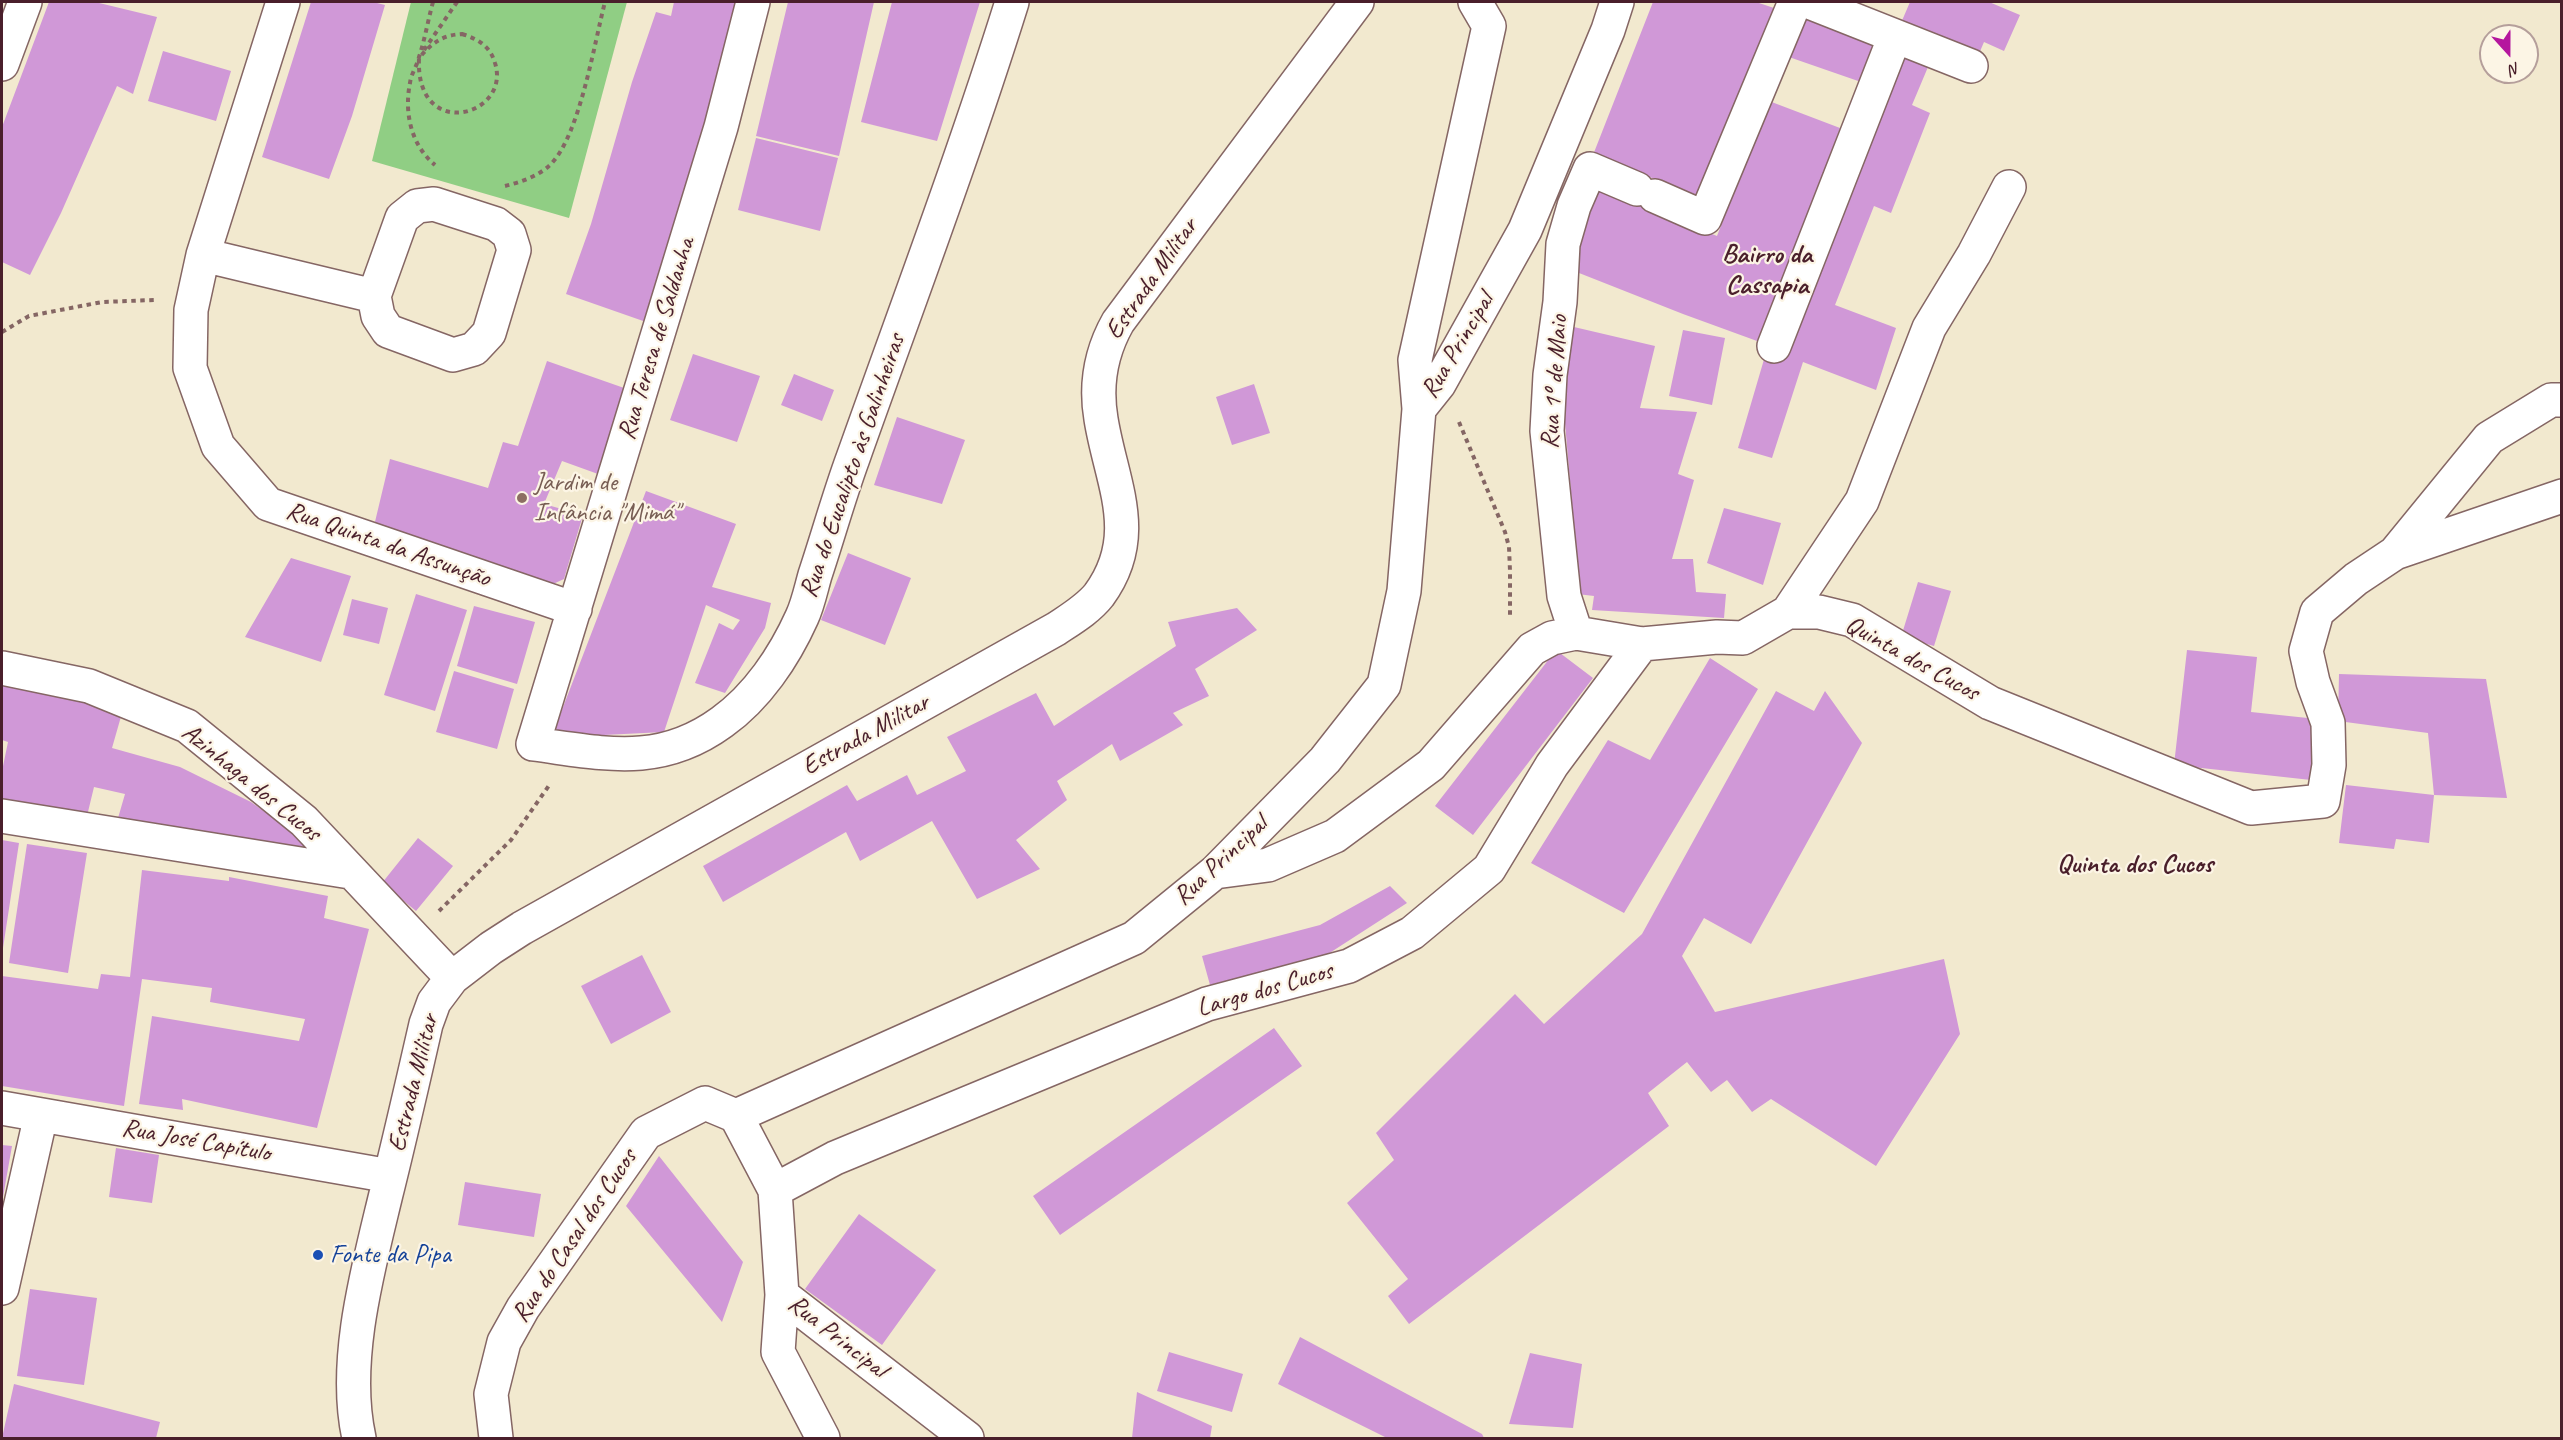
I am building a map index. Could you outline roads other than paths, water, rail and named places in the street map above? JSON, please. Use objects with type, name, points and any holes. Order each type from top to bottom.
[{"type":"street","points":[[2,64],[25,2]]},
{"type":"street","name":"Rua Quinta da Assunção","points":[[283,2],[203,255],[191,310],[190,368],[218,446],[268,504],[575,609]]},
{"type":"street","name":"Rua Teresa de Saldanha","points":[[533,744],[722,127],[753,2]]},
{"type":"street","name":"Rua do Eucalipto às Galinheiras","points":[[533,744],[628,755],[659,753],[685,743],[721,723],[755,693],[777,662],[802,617],[851,463],[974,120],[1012,2]]},
{"type":"street","name":"Estrada Militar","points":[[359,1438],[354,1392],[357,1342],[370,1262],[426,1024],[434,1002],[452,978],[522,928],[1056,629],[1098,597],[1110,577],[1117,558],[1123,526],[1120,500],[1100,418],[1099,383],[1105,344],[1118,322],[1357,2]]},
{"type":"street","points":[[1419,409],[1415,360],[1489,26],[1475,2]]},
{"type":"street","name":"Rua Principal","points":[[967,1438],[782,1295],[775,1190],[736,1116],[1134,938],[1215,872],[1325,760],[1384,685],[1404,591],[1419,409],[1439,384],[1525,230],[1608,30],[1617,2]]},
{"type":"street","name":"Rua 1º de Maio","points":[[1576,633],[1564,596],[1547,431],[1550,375],[1560,302],[1563,244],[1574,206],[1590,169],[1705,218],[1795,2]]},
{"type":"street","points":[[1809,2],[1971,66]]},
{"type":"street","points":[[1774,346],[1895,36]]},
{"type":"street","points":[[1215,872],[1268,865],[1335,836],[1431,765],[1532,649],[1552,638],[1576,633],[1642,644],[1717,637],[1743,638],[1788,612],[1862,501],[1929,328],[1974,254],[2010,187]]},
{"type":"street","points":[[434,204],[496,224],[509,234],[514,250],[489,333],[474,349],[453,355],[388,331],[378,316],[374,296],[402,218],[417,206],[434,204]]},
{"type":"street","points":[[203,255],[374,296]]},
{"type":"street","points":[[2395,553],[2489,438],[2551,400],[2562,400]]},
{"type":"street","points":[[2395,553],[2562,496]]},
{"type":"street","name":"Quinta dos Cucos","points":[[1788,612],[1819,612],[1852,620],[1990,703],[2251,808],[2323,801],[2329,765],[2328,723],[2313,682],[2306,651],[2317,612],[2356,579],[2395,553]]},
{"type":"street","name":"Largo dos Cucos","points":[[775,1190],[835,1158],[1207,1004],[1349,966],[1412,933],[1489,869],[1552,765],[1642,644]]},
{"type":"street","name":"Azinhaga dos Cucos","points":[[2,668],[89,686],[187,726],[304,821],[452,978]]},
{"type":"street","points":[[2,816],[350,872]]},
{"type":"street","name":"Rua do Casal dos Cucos","points":[[496,1438],[491,1394],[504,1342],[523,1308],[579,1225],[646,1134],[705,1103],[736,1116]]},
{"type":"street","name":"Rua José Capítulo","points":[[2,1108],[390,1176]]},
{"type":"street","points":[[2,1288],[41,1115]]},
{"type":"street","points":[[782,1295],[778,1352],[823,1438]]},
{"type":"place","name":"Jardim de Infância \"Mimá\"","points":[[522,498]]},
{"type":"place","name":"Fonte da Pipa","points":[[318,1255]]},
{"type":"district","name":"Bairro da Cassapia","points":[[1767,270]]},
{"type":"district","name":"Quinta dos Cucos","points":[[2135,865]]}]
